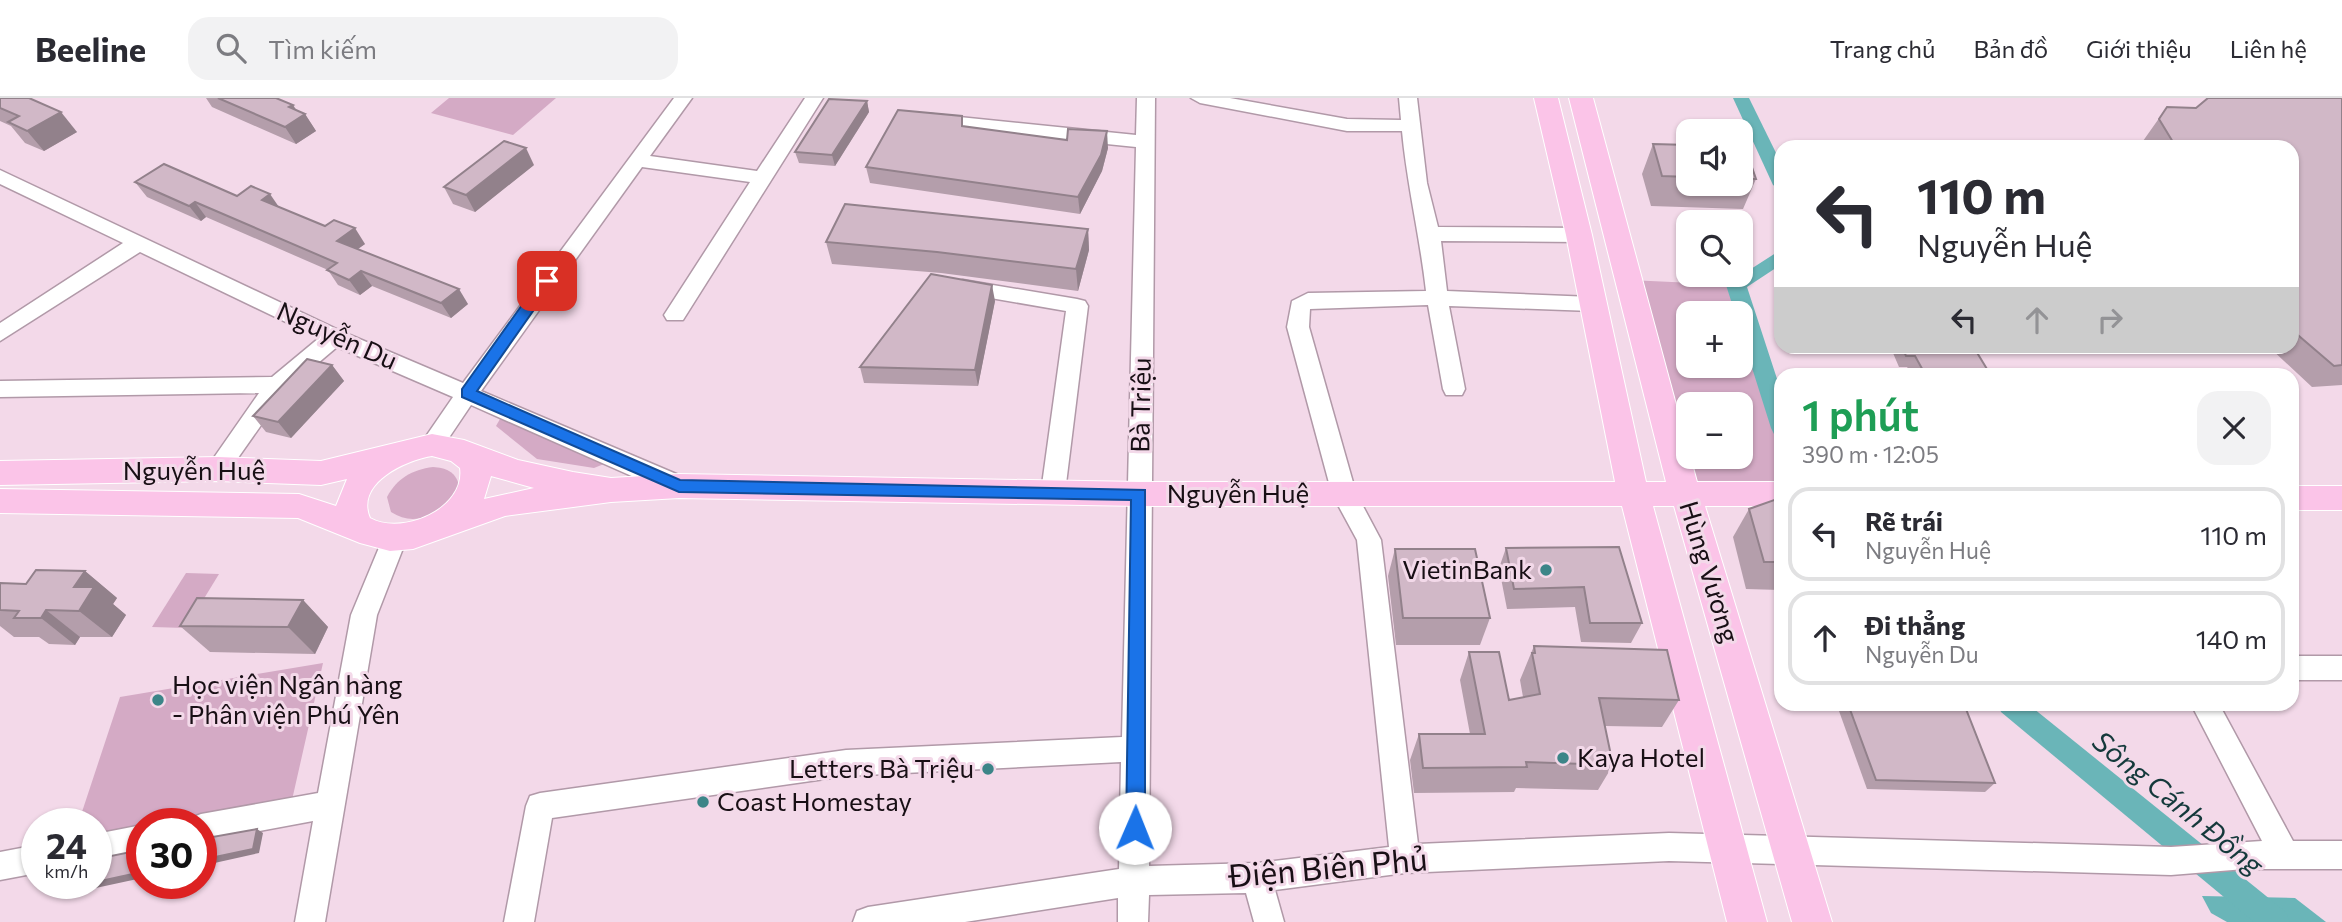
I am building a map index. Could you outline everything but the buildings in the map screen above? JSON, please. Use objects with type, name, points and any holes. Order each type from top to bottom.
[{"type":"main road","name":"Hùng Vương","points":[[1546,98],[1579,234],[1621,444],[1747,922]]},
{"type":"main road","name":"Hùng Vương","points":[[1581,98],[1670,447],[1812,922]]},
{"type":"main road","points":[[1579,234],[1617,236]]},
{"type":"main road","points":[[432,445],[450,446],[500,469],[531,477],[611,490],[505,504],[395,538],[375,536],[360,528],[352,516],[350,502],[357,486],[386,459],[401,452],[432,445]]},
{"type":"main road","points":[[436,527],[467,502],[475,488],[478,474],[474,461],[464,452]]},
{"type":"main road","name":"Nguyễn Huệ","points":[[0,473],[218,469],[321,473],[386,459]]},
{"type":"main road","points":[[146,502],[162,471]]},
{"type":"main road","name":"Nguyễn Huệ","points":[[611,490],[679,486],[1139,494],[1771,494]]},
{"type":"main road","points":[[2299,498],[2342,498]]},
{"type":"main road","name":"Nguyễn Huệ","points":[[0,500],[299,506],[360,528]]},
{"type":"street","points":[[432,445],[467,393],[683,98]]},
{"type":"street","points":[[675,315],[814,98]]},
{"type":"street","name":"Bà Triệu","points":[[1133,922],[1146,98]]},
{"type":"street","points":[[1200,98],[1347,125],[1411,126]]},
{"type":"street","points":[[1408,98],[1417,183],[1430,234],[1437,298],[1454,389]]},
{"type":"street","points":[[907,118],[1146,142]]},
{"type":"street","points":[[637,160],[763,178]]},
{"type":"street","name":"Nguyễn Du","points":[[0,176],[335,337],[679,486]]},
{"type":"street","points":[[1430,234],[1579,234]]},
{"type":"street","points":[[0,333],[137,244]]},
{"type":"street","points":[[941,283],[1077,306],[1053,492]]},
{"type":"street","points":[[1405,859],[1369,540],[1343,494],[1298,327],[1300,306],[1308,300],[1437,298],[1592,304]]},
{"type":"street","points":[[218,469],[277,385],[335,337]]},
{"type":"street","points":[[0,389],[277,385]]},
{"type":"street","points":[[310,922],[364,615],[395,538]]},
{"type":"street","points":[[2299,668],[2342,668]]},
{"type":"street","points":[[2209,711],[2284,854],[2342,855]]},
{"type":"street","points":[[519,922],[540,806],[846,763],[1136,749]]},
{"type":"street","points":[[217,825],[331,804]]},
{"type":"street","name":"Điện Biên Phủ","points":[[867,922],[1135,881],[1257,878],[1405,859],[1669,847],[2171,861],[2284,854]]},
{"type":"street","points":[[0,866],[21,862]]},
{"type":"street","points":[[1257,878],[1269,922]]},
{"type":"shaded area","points":[[449,98],[556,98],[513,135],[431,113]]},
{"type":"shaded area","points":[[1629,280],[1676,282],[1676,287],[1737,287],[1741,301],[1676,301],[1676,378],[1753,378],[1753,339],[1774,406],[1774,494],[1687,494],[1680,469],[1753,469],[1753,392],[1676,392],[1676,453]]},
{"type":"shaded area","points":[[508,416],[604,460],[604,464],[594,468],[537,459],[496,426],[500,419]]},
{"type":"shaded area","points":[[433,467],[449,471],[459,485],[447,502],[431,515],[421,518],[401,517],[391,512],[387,497],[395,485],[418,470]]},
{"type":"shaded area","points":[[186,573],[219,574],[186,628],[152,627]]},
{"type":"shaded area","points":[[323,663],[292,800],[217,814],[217,808],[126,808],[126,830],[112,832],[112,808],[83,808],[120,697]]},
{"type":"water","points":[[2202,896],[2295,898],[2326,922],[2227,922],[2211,913]]},
{"type":"waterway","name":"Sông Cánh Đồng","points":[[1741,98],[1774,168]]},
{"type":"waterway","name":"Sông Cánh Đồng","points":[[1774,260],[1736,285],[1774,403]]},
{"type":"waterway","name":"Sông Cánh Đồng","points":[[2019,711],[2276,922]]},
{"type":"place","name":"VietinBank","points":[[1546,570]]},
{"type":"place","name":"Học viện Ngân hàng - Phân viện Phú Yên","points":[[158,700]]},
{"type":"place","name":"Kaya Hotel","points":[[1563,758]]},
{"type":"place","name":"Letters Bà Triệu","points":[[988,769]]},
{"type":"place","name":"Coast Homestay","points":[[703,802]]},
{"type":"route","points":[[547,281],[467,393],[679,486],[1139,494],[1135,828]]}]
